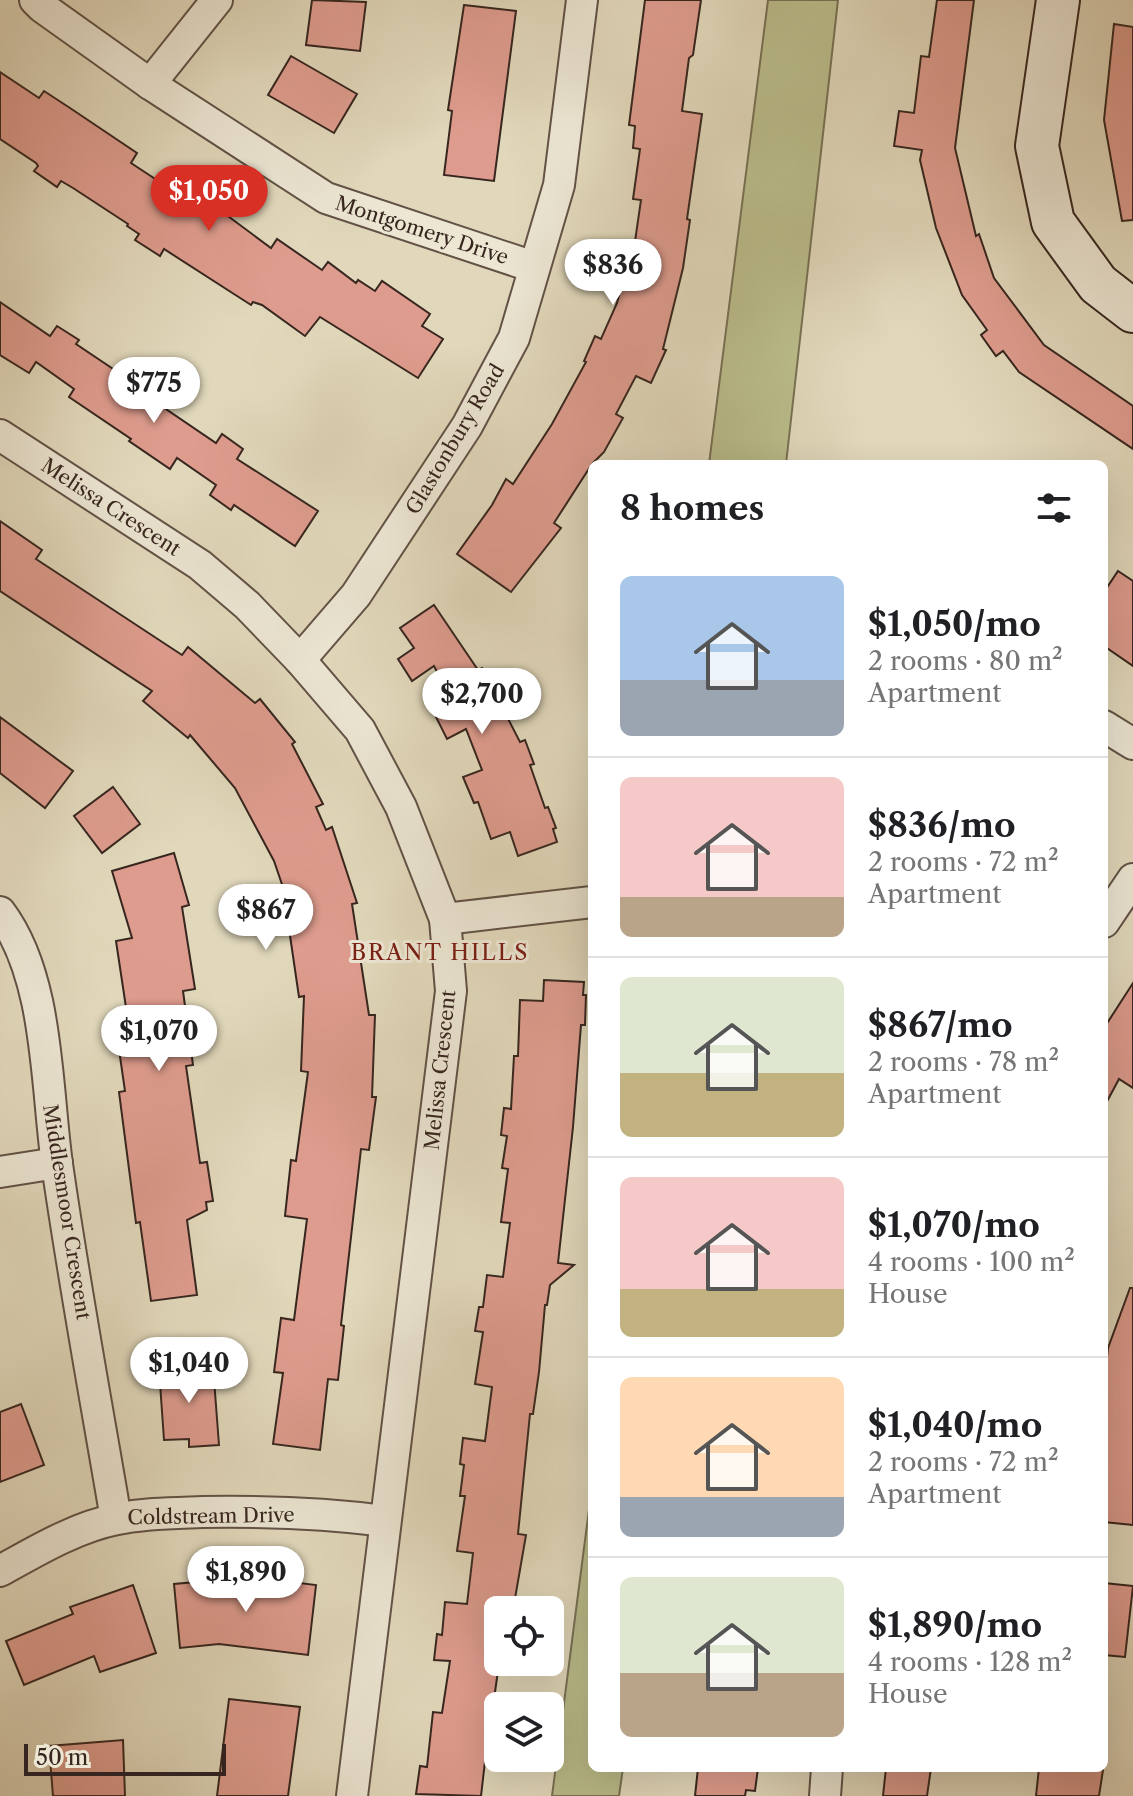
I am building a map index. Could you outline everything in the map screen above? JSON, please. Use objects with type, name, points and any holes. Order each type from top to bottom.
[{"type":"street","name":"Montgomery Drive","points":[[35,0],[150,84],[326,198],[534,267]]},
{"type":"street","points":[[150,84],[217,0]]},
{"type":"street","name":"Glastonbury Road","points":[[300,660],[356,595],[467,426],[514,338],[559,185],[582,0]]},
{"type":"street","points":[[1058,0],[1037,146],[1053,222],[1098,284],[1133,311]]},
{"type":"street","name":"Melissa Crescent","points":[[0,435],[200,565],[247,605],[300,660],[360,730],[401,807],[445,919],[451,991],[352,1796]]},
{"type":"street","points":[[1108,728],[1133,744]]},
{"type":"street","points":[[1108,916],[1133,879]]},
{"type":"street","points":[[445,919],[588,902]]},
{"type":"street","name":"Middlesmoor Crescent","points":[[0,912],[16,933],[42,1032],[57,1163],[116,1519]]},
{"type":"street","points":[[0,1172],[57,1163]]},
{"type":"street","name":"Coldstream Drive","points":[[0,1571],[79,1531],[116,1519],[157,1514],[243,1511],[339,1515],[385,1521]]},
{"type":"street","points":[[825,1796],[827,1772]]},
{"type":"green space","points":[[768,0],[838,0],[786,460],[710,460]]},
{"type":"green space","points":[[588,1517],[588,1772],[622,1772],[619,1796],[552,1796],[555,1772],[564,1772],[564,1703]]},
{"type":"building","points":[[312,0],[366,2],[360,51],[306,45]]},
{"type":"building","points":[[645,0],[701,0],[682,111],[702,114],[683,268],[663,349],[666,350],[651,383],[636,376],[616,414],[623,418],[604,452],[596,460],[588,460],[588,470],[554,523],[561,528],[511,592],[457,554],[492,505],[506,479],[513,484],[552,424],[586,362],[595,336],[601,339],[617,303],[626,267],[631,269],[641,200],[633,199],[640,149],[633,148],[635,126],[629,125]]},
{"type":"building","points":[[937,0],[974,0],[955,148],[976,236],[979,234],[994,278],[1044,345],[1133,406],[1133,449],[1019,372],[1003,351],[996,356],[981,335],[987,330],[962,295],[936,228],[920,160],[922,150],[894,146],[899,111],[914,113],[921,56],[929,57]]},
{"type":"building","points":[[464,5],[516,11],[494,181],[444,175],[452,111],[448,110]]},
{"type":"building","points":[[1114,24],[1133,27],[1133,220],[1122,221],[1104,120]]},
{"type":"building","points":[[291,56],[357,94],[334,133],[268,95]]},
{"type":"building","points":[[0,72],[39,98],[44,91],[137,153],[131,163],[175,192],[182,182],[271,248],[277,239],[322,270],[328,262],[356,283],[358,280],[375,291],[382,281],[430,314],[422,326],[443,339],[418,378],[320,317],[305,336],[262,305],[253,302],[251,305],[164,249],[160,256],[135,240],[139,234],[128,224],[61,181],[57,187],[34,171],[38,166],[36,163],[0,139]]},
{"type":"building","points":[[0,302],[50,336],[57,326],[79,340],[76,344],[216,443],[222,434],[243,449],[237,459],[318,511],[295,546],[234,505],[231,510],[210,495],[216,485],[177,458],[170,469],[129,441],[131,439],[69,397],[74,389],[36,362],[29,373],[0,355]]},
{"type":"building","points":[[0,521],[42,550],[36,559],[182,655],[188,647],[255,703],[260,699],[295,742],[292,744],[323,804],[316,807],[326,830],[332,827],[357,903],[352,904],[369,1015],[375,1015],[372,1097],[376,1097],[369,1150],[361,1149],[341,1325],[344,1326],[338,1380],[328,1379],[320,1450],[273,1444],[283,1373],[274,1372],[281,1318],[294,1320],[307,1219],[285,1216],[291,1160],[296,1161],[308,1072],[301,1071],[304,996],[299,997],[288,922],[281,925],[274,903],[287,899],[274,861],[235,788],[190,735],[188,738],[143,701],[152,691],[0,591]]},
{"type":"building","points":[[1118,571],[1133,581],[1133,666],[1108,649],[1108,586]]},
{"type":"building","points":[[434,605],[478,670],[482,668],[520,742],[525,740],[545,808],[548,807],[556,828],[553,829],[557,842],[518,856],[510,832],[491,839],[478,802],[474,803],[463,777],[482,770],[466,729],[447,739],[436,717],[455,707],[434,666],[412,681],[398,659],[414,648],[400,628]]},
{"type":"building","points":[[0,717],[73,771],[45,808],[0,773]]},
{"type":"building","points":[[113,787],[140,824],[102,853],[74,816]]},
{"type":"building","points":[[174,853],[189,905],[182,907],[195,989],[183,991],[193,1065],[186,1066],[200,1163],[207,1162],[213,1201],[206,1202],[207,1210],[187,1220],[197,1295],[151,1301],[140,1222],[136,1223],[119,1092],[125,1091],[114,1015],[127,1014],[116,941],[132,938],[112,871]]},
{"type":"building","points":[[544,980],[584,982],[585,1025],[581,1025],[558,1263],[574,1265],[550,1285],[545,1305],[518,1534],[526,1535],[515,1596],[484,1596],[484,1676],[497,1676],[495,1692],[484,1692],[481,1796],[416,1794],[420,1766],[427,1767],[433,1712],[442,1713],[450,1661],[434,1660],[437,1634],[442,1635],[445,1602],[467,1604],[473,1553],[457,1551],[465,1496],[460,1496],[464,1465],[460,1464],[463,1438],[485,1441],[492,1387],[475,1384],[483,1332],[475,1331],[479,1307],[483,1307],[487,1275],[503,1277],[510,1223],[501,1222],[508,1169],[502,1168],[507,1136],[501,1135],[504,1108],[511,1109],[514,1056],[518,1056],[520,1000],[543,1001]]},
{"type":"building","points":[[1133,983],[1133,1088],[1119,1079],[1108,1100],[1108,1022]]},
{"type":"building","points":[[1130,1288],[1133,1288],[1133,1525],[1108,1522],[1108,1348]]},
{"type":"building","points":[[213,1366],[219,1445],[189,1447],[189,1439],[164,1440],[159,1369]]},
{"type":"building","points":[[21,1404],[44,1465],[0,1482],[0,1412]]},
{"type":"building","points":[[252,1577],[316,1585],[308,1655],[219,1644],[180,1648],[174,1584]]},
{"type":"building","points":[[1108,1583],[1133,1586],[1125,1657],[1108,1655]]},
{"type":"building","points":[[133,1585],[156,1653],[100,1672],[94,1656],[24,1685],[6,1641],[73,1614],[70,1607]]},
{"type":"building","points":[[229,1699],[300,1707],[288,1796],[217,1796]]},
{"type":"building","points":[[123,1740],[125,1796],[53,1796],[49,1746]]},
{"type":"building","points":[[698,1772],[757,1772],[755,1791],[746,1790],[745,1796],[695,1796]]},
{"type":"building","points":[[886,1772],[930,1772],[927,1796],[883,1796]]},
{"type":"building","points":[[1039,1772],[1103,1772],[1099,1796],[1036,1796]]},
{"type":"district","name":"BRANT HILLS","points":[[440,952]]}]
